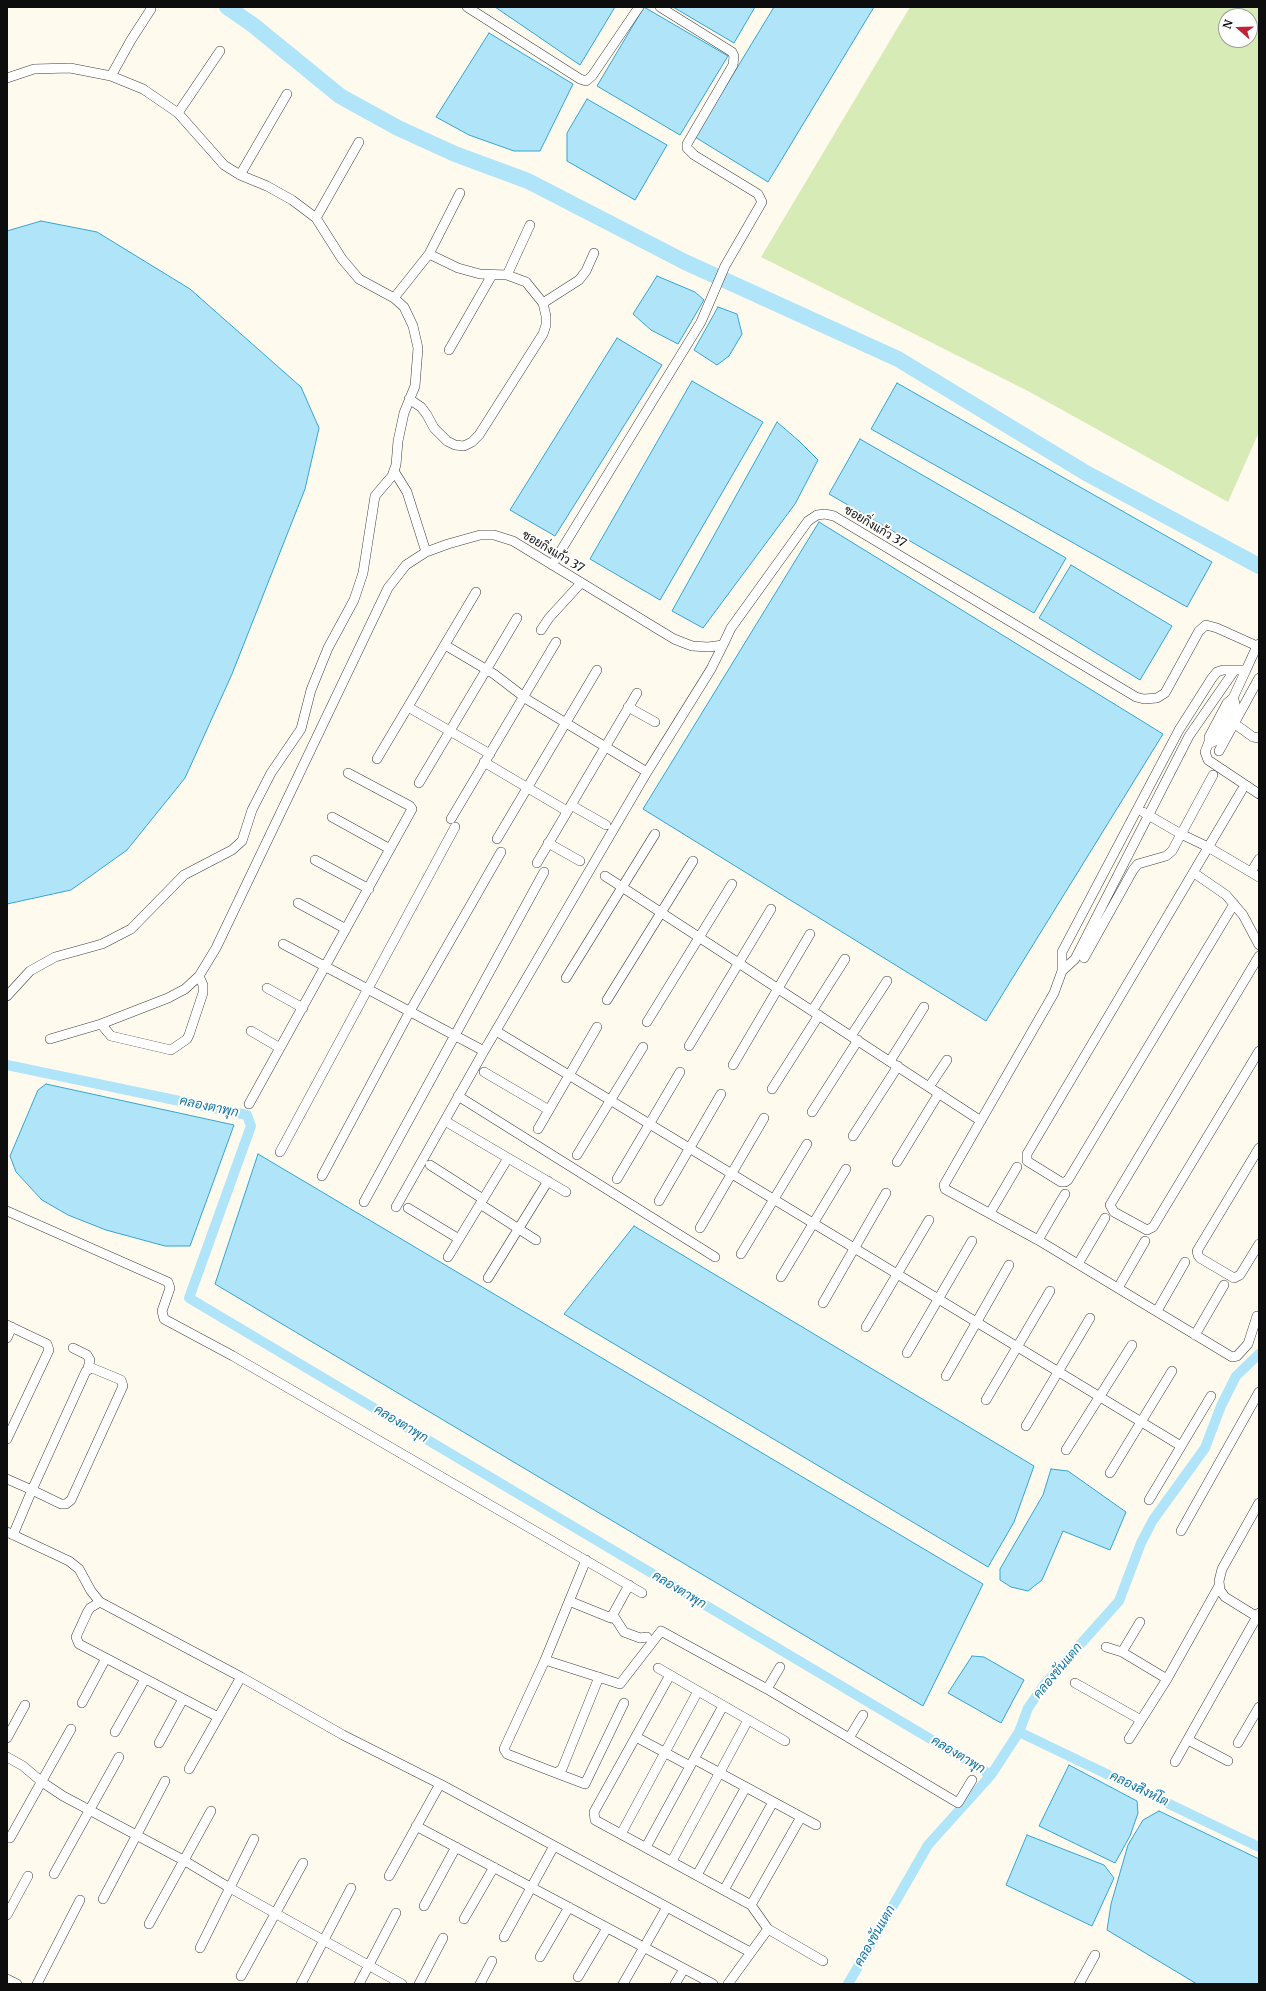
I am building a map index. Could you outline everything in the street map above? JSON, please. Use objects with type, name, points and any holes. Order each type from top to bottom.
[{"type":"street","points":[[468,7],[580,79],[586,81],[592,76],[639,7]]},
{"type":"street","points":[[552,565],[701,322],[720,275],[760,207],[762,199],[758,194],[689,152],[687,144],[733,65],[734,56],[729,50],[660,7]]},
{"type":"street","points":[[112,76],[131,40],[151,9]]},
{"type":"street","points":[[178,113],[220,51]]},
{"type":"street","points":[[7,78],[34,68],[70,68],[112,76],[143,89],[178,113],[224,165],[240,175],[267,186],[292,200],[316,218],[342,259],[359,279],[394,298],[404,307],[413,326],[418,348],[415,386],[404,413],[394,470],[375,496],[361,580],[354,600],[328,648],[311,690],[301,729],[271,773],[252,810],[242,841],[232,850],[184,875],[131,929],[102,944],[55,957],[30,971],[7,996]]},
{"type":"street","points":[[240,175],[287,94]]},
{"type":"street","points":[[316,218],[359,142]]},
{"type":"street","points":[[394,298],[429,254],[460,193]]},
{"type":"street","points":[[507,275],[530,225]]},
{"type":"street","points":[[543,302],[579,280],[586,271],[594,253]]},
{"type":"street","points":[[409,399],[421,407],[434,428],[447,442],[464,446],[472,442],[479,435],[543,334],[546,316],[543,302],[528,283],[507,275],[480,274],[458,268],[429,254]]},
{"type":"street","points":[[448,350],[492,275]]},
{"type":"street","points":[[394,470],[407,492],[426,552]]},
{"type":"street","name":"ซอยกิ่งแก้ว 37","points":[[50,1038],[102,1024],[168,998],[185,989],[199,976],[216,948],[388,588],[406,565],[426,552],[480,535],[494,535],[514,541],[674,639],[700,648],[723,645],[731,628],[808,521],[817,515],[825,514],[834,516],[1130,693],[1144,699],[1157,698],[1165,693],[1198,631],[1206,625],[1258,645]]},
{"type":"street","points":[[541,630],[549,618],[571,596],[581,583]]},
{"type":"street","points":[[377,759],[476,592]]},
{"type":"street","points":[[419,783],[517,618]]},
{"type":"street","points":[[280,1152],[484,762],[556,642]]},
{"type":"street","points":[[444,645],[486,669],[524,696],[647,772]]},
{"type":"street","points":[[396,1207],[484,1051],[647,772],[711,669],[723,645]]},
{"type":"street","points":[[1258,645],[1233,698],[1227,703],[1209,737],[1205,752],[1208,760],[1259,794]]},
{"type":"street","points":[[497,839],[597,670]]},
{"type":"street","points":[[1246,670],[1223,670],[1217,672],[1179,730],[1062,952],[1062,971],[1054,993],[944,1185],[945,1188],[1038,1240],[1234,1358],[1248,1344],[1257,1316]]},
{"type":"street","points":[[1062,971],[1075,959],[1188,736],[1234,671]]},
{"type":"street","points":[[1208,744],[1215,741],[1258,681]]},
{"type":"street","points":[[537,863],[637,693]]},
{"type":"street","points":[[1219,751],[1235,724],[1236,712],[1233,698]]},
{"type":"street","points":[[408,707],[490,754]]},
{"type":"street","points":[[628,707],[655,722]]},
{"type":"street","points":[[1189,715],[1198,721]]},
{"type":"street","points":[[1235,724],[1253,737],[1259,738]]},
{"type":"street","points":[[1179,730],[1188,736]]},
{"type":"street","points":[[484,762],[528,787],[606,825]]},
{"type":"street","points":[[249,1104],[412,809],[410,806],[348,773]]},
{"type":"street","points":[[1084,958],[1135,867],[1138,864],[1166,856],[1172,851],[1213,775]]},
{"type":"street","points":[[1234,904],[1068,1180],[1061,1182],[1027,1161],[1027,1154],[1242,790]]},
{"type":"street","points":[[1138,810],[1255,874],[1259,859]]},
{"type":"street","points":[[332,817],[390,849]]},
{"type":"street","points":[[566,978],[655,834]]},
{"type":"street","points":[[548,843],[580,861]]},
{"type":"street","points":[[322,1176],[410,1011],[501,852]]},
{"type":"street","points":[[315,860],[368,889]]},
{"type":"street","points":[[607,1000],[693,861]]},
{"type":"street","points":[[364,1202],[544,872]]},
{"type":"street","points":[[1194,873],[1226,895],[1243,915],[1259,945]]},
{"type":"street","points":[[605,876],[981,1120]]},
{"type":"street","points":[[647,1022],[732,884]]},
{"type":"street","points":[[1098,884],[1110,890]]},
{"type":"street","points":[[298,903],[346,929]]},
{"type":"street","points":[[688,1046],[771,909]]},
{"type":"street","points":[[733,1065],[810,934]]},
{"type":"street","points":[[283,944],[484,1051]]},
{"type":"street","points":[[1259,956],[1110,1205],[1114,1212],[1147,1230],[1153,1227],[1259,1051]]},
{"type":"street","points":[[772,1089],[845,959]]},
{"type":"street","points":[[102,1024],[111,1036],[171,1050],[187,1040],[189,1035],[203,992],[203,985],[199,976]]},
{"type":"street","points":[[812,1112],[887,981]]},
{"type":"street","points":[[267,988],[303,1008]]},
{"type":"street","points":[[853,1136],[894,1064],[924,1007]]},
{"type":"street","points":[[538,1129],[597,1027]]},
{"type":"street","points":[[251,1031],[280,1048]]},
{"type":"street","points":[[496,1031],[1181,1446]]},
{"type":"street","points":[[577,1155],[643,1047]]},
{"type":"street","points":[[929,1087],[947,1060]]},
{"type":"street","points":[[484,1072],[548,1110]]},
{"type":"street","points":[[617,1179],[680,1072]]},
{"type":"street","points":[[897,1162],[939,1093]]},
{"type":"street","points":[[659,1201],[721,1094]]},
{"type":"street","points":[[458,1096],[714,1257]]},
{"type":"street","points":[[700,1228],[764,1118]]},
{"type":"street","points":[[445,1121],[566,1192]]},
{"type":"street","points":[[741,1254],[807,1144]]},
{"type":"street","points":[[1259,1148],[1197,1251],[1200,1258],[1234,1278],[1240,1276],[1259,1244]]},
{"type":"street","points":[[448,1257],[508,1158]]},
{"type":"street","points":[[430,1165],[536,1240]]},
{"type":"street","points":[[990,1214],[1017,1168]]},
{"type":"street","points":[[781,1277],[846,1169]]},
{"type":"street","points":[[488,1278],[548,1181]]},
{"type":"street","points":[[823,1303],[886,1193]]},
{"type":"street","points":[[1038,1240],[1064,1194]]},
{"type":"street","points":[[408,1208],[459,1239]]},
{"type":"street","points":[[7,1211],[168,1282],[170,1288],[162,1311],[164,1319],[233,1356],[642,1593]]},
{"type":"street","points":[[1078,1264],[1105,1218]]},
{"type":"street","points":[[866,1327],[929,1220]]},
{"type":"street","points":[[907,1353],[972,1241]]},
{"type":"street","points":[[1118,1288],[1144,1241]]},
{"type":"street","points":[[1156,1312],[1185,1262]]},
{"type":"street","points":[[946,1376],[1009,1265]]},
{"type":"street","points":[[1195,1335],[1224,1285]]},
{"type":"street","points":[[986,1400],[1050,1291]]},
{"type":"street","points":[[1026,1426],[1090,1318]]},
{"type":"street","points":[[7,1338],[9,1326],[47,1344],[49,1350],[7,1439]]},
{"type":"street","points":[[1066,1450],[1132,1345]]},
{"type":"street","points":[[73,1348],[87,1354],[90,1360],[88,1368],[32,1490],[10,1533],[70,1561],[79,1569],[91,1591],[100,1602],[241,1677],[343,1735],[440,1784],[750,1952]]},
{"type":"street","points":[[7,1479],[61,1504],[66,1504],[71,1500],[123,1386],[121,1380],[92,1368],[88,1368]]},
{"type":"street","points":[[1110,1473],[1172,1371]]},
{"type":"street","points":[[1181,1531],[1258,1395]]},
{"type":"street","points":[[1149,1500],[1211,1396]]},
{"type":"street","points":[[1175,1762],[1258,1616],[1228,1600],[1222,1594],[1219,1586],[1219,1577],[1259,1503]]},
{"type":"street","points":[[586,1560],[545,1660],[504,1749],[507,1754],[585,1784],[624,1703]]},
{"type":"street","points":[[569,1601],[611,1618],[629,1585]]},
{"type":"street","points":[[1129,1739],[1167,1679],[1219,1586]]},
{"type":"street","points":[[100,1602],[90,1608],[76,1637],[76,1642],[218,1717]]},
{"type":"street","points":[[613,1614],[624,1632],[640,1638],[647,1637]]},
{"type":"street","points":[[1122,1652],[1140,1622]]},
{"type":"street","points":[[545,1660],[620,1684],[661,1631],[767,1689],[958,1802],[972,1780]]},
{"type":"street","points":[[1106,1647],[1122,1652],[1167,1679]]},
{"type":"street","points":[[82,1703],[106,1658]]},
{"type":"street","points":[[767,1689],[780,1667]]},
{"type":"street","points":[[658,1668],[785,1741]]},
{"type":"street","points":[[670,1675],[594,1812],[595,1820],[751,1905],[768,1929],[823,1961]]},
{"type":"street","points":[[189,1768],[241,1677]]},
{"type":"street","points":[[556,1773],[562,1769],[599,1677]]},
{"type":"street","points":[[115,1732],[145,1679]]},
{"type":"street","points":[[1076,1683],[1141,1720]]},
{"type":"street","points":[[620,1834],[698,1692]]},
{"type":"street","points":[[160,1743],[182,1699]]},
{"type":"street","points":[[7,1738],[25,1705]]},
{"type":"street","points":[[646,1847],[723,1706]]},
{"type":"street","points":[[1238,1743],[1259,1707]]},
{"type":"street","points":[[849,1738],[863,1714]]},
{"type":"street","points":[[672,1861],[748,1720]]},
{"type":"street","points":[[10,1838],[71,1729]]},
{"type":"street","points":[[636,1737],[665,1753],[719,1773],[816,1825]]},
{"type":"street","points":[[1188,1740],[1228,1761]]},
{"type":"street","points":[[7,1757],[23,1766],[42,1782],[90,1811],[185,1861],[323,1941],[402,1984]]},
{"type":"street","points":[[54,1874],[119,1757]]},
{"type":"street","points":[[104,1899],[165,1781]]},
{"type":"street","points":[[389,1876],[440,1784]]},
{"type":"street","points":[[697,1875],[746,1787]]},
{"type":"street","points":[[724,1890],[772,1802]]},
{"type":"street","points":[[150,1924],[211,1811]]},
{"type":"street","points":[[751,1905],[801,1817]]},
{"type":"street","points":[[416,1826],[713,1984]]},
{"type":"street","points":[[200,1948],[254,1839]]},
{"type":"street","points":[[504,1936],[554,1846]]},
{"type":"street","points":[[424,1906],[456,1847]]},
{"type":"street","points":[[241,1976],[303,1863]]},
{"type":"street","points":[[464,1919],[494,1867]]},
{"type":"street","points":[[7,1915],[28,1876]]},
{"type":"street","points":[[301,1984],[351,1888]]},
{"type":"street","points":[[36,1984],[80,1900]]},
{"type":"street","points":[[540,1957],[568,1907]]},
{"type":"street","points":[[623,1984],[667,1908]]},
{"type":"street","points":[[359,1984],[396,1913]]},
{"type":"street","points":[[578,1977],[607,1928]]},
{"type":"street","points":[[728,1984],[768,1929]]},
{"type":"street","points":[[419,1984],[443,1938]]},
{"type":"street","points":[[1079,1984],[1095,1955]]},
{"type":"street","points":[[480,1984],[492,1961]]},
{"type":"street","points":[[675,1984],[684,1969]]},
{"type":"street","points":[[7,1979],[17,1984]]},
{"type":"green space","points":[[910,7],[1259,7],[1259,432],[1228,502],[1028,391],[761,257]]},
{"type":"water","points":[[495,7],[615,7],[580,65]]},
{"type":"water","points":[[644,7],[728,56],[680,135],[597,86]]},
{"type":"water","points":[[673,7],[755,7],[734,43]]},
{"type":"water","points":[[774,7],[874,7],[768,182],[695,137]]},
{"type":"water","points":[[489,33],[573,84],[540,151],[514,151],[469,135],[436,117]]},
{"type":"water","points":[[587,99],[667,145],[635,200],[567,161],[567,133]]},
{"type":"water","points":[[41,221],[97,232],[190,289],[301,387],[319,428],[305,489],[232,674],[185,778],[127,850],[71,890],[7,904],[7,231]]},
{"type":"water","points":[[657,276],[695,292],[704,300],[678,344],[651,330],[633,314]]},
{"type":"water","points":[[718,307],[737,314],[742,334],[729,356],[717,365],[694,350]]},
{"type":"water","points":[[617,338],[662,365],[555,536],[510,510]]},
{"type":"water","points":[[692,381],[763,422],[660,600],[590,559]]},
{"type":"water","points":[[897,383],[1212,562],[1187,607],[871,429]]},
{"type":"water","points":[[777,422],[818,460],[795,504],[703,628],[672,611]]},
{"type":"water","points":[[860,439],[1066,558],[1034,613],[829,494]]},
{"type":"water","points":[[819,522],[1163,734],[986,1021],[643,809]]},
{"type":"water","points":[[1071,565],[1172,626],[1140,680],[1039,618]]},
{"type":"water","points":[[46,1084],[234,1125],[190,1246],[165,1246],[106,1230],[68,1215],[42,1200],[16,1172],[10,1156],[38,1090]]},
{"type":"water","points":[[258,1154],[983,1584],[923,1706],[215,1284]]},
{"type":"water","points":[[634,1226],[1034,1466],[1014,1522],[988,1567],[564,1314]]},
{"type":"water","points":[[1051,1469],[1068,1471],[1126,1512],[1110,1550],[1063,1531],[1042,1580],[1028,1591],[1011,1587],[1000,1580],[1000,1569],[1043,1495]]},
{"type":"water","points":[[972,1656],[984,1657],[1024,1680],[1001,1723],[948,1693]]},
{"type":"water","points":[[1069,1765],[1137,1801],[1138,1813],[1130,1836],[1115,1863],[1039,1826]]},
{"type":"water","points":[[1159,1811],[1259,1859],[1259,1984],[1197,1984],[1107,1930],[1111,1904],[1128,1845],[1143,1820]]},
{"type":"water","points":[[1027,1835],[1104,1865],[1114,1878],[1092,1926],[1006,1885]]},
{"type":"waterway","points":[[227,7],[253,25],[340,96],[398,128],[455,154],[528,181],[685,262],[898,359],[1086,473],[1259,566]]},
{"type":"waterway","name":"คลองตาพุก","points":[[7,1065],[247,1115],[251,1126],[189,1298],[991,1775]]},
{"type":"waterway","name":"คลองขันแตก","points":[[848,1984],[928,1845],[991,1775],[1019,1732],[1028,1708],[1044,1685],[1119,1601],[1141,1543],[1153,1520],[1205,1448],[1221,1406],[1236,1376],[1259,1354]]},
{"type":"waterway","name":"คลองสิงห์โต","points":[[1019,1732],[1259,1847]]}]
